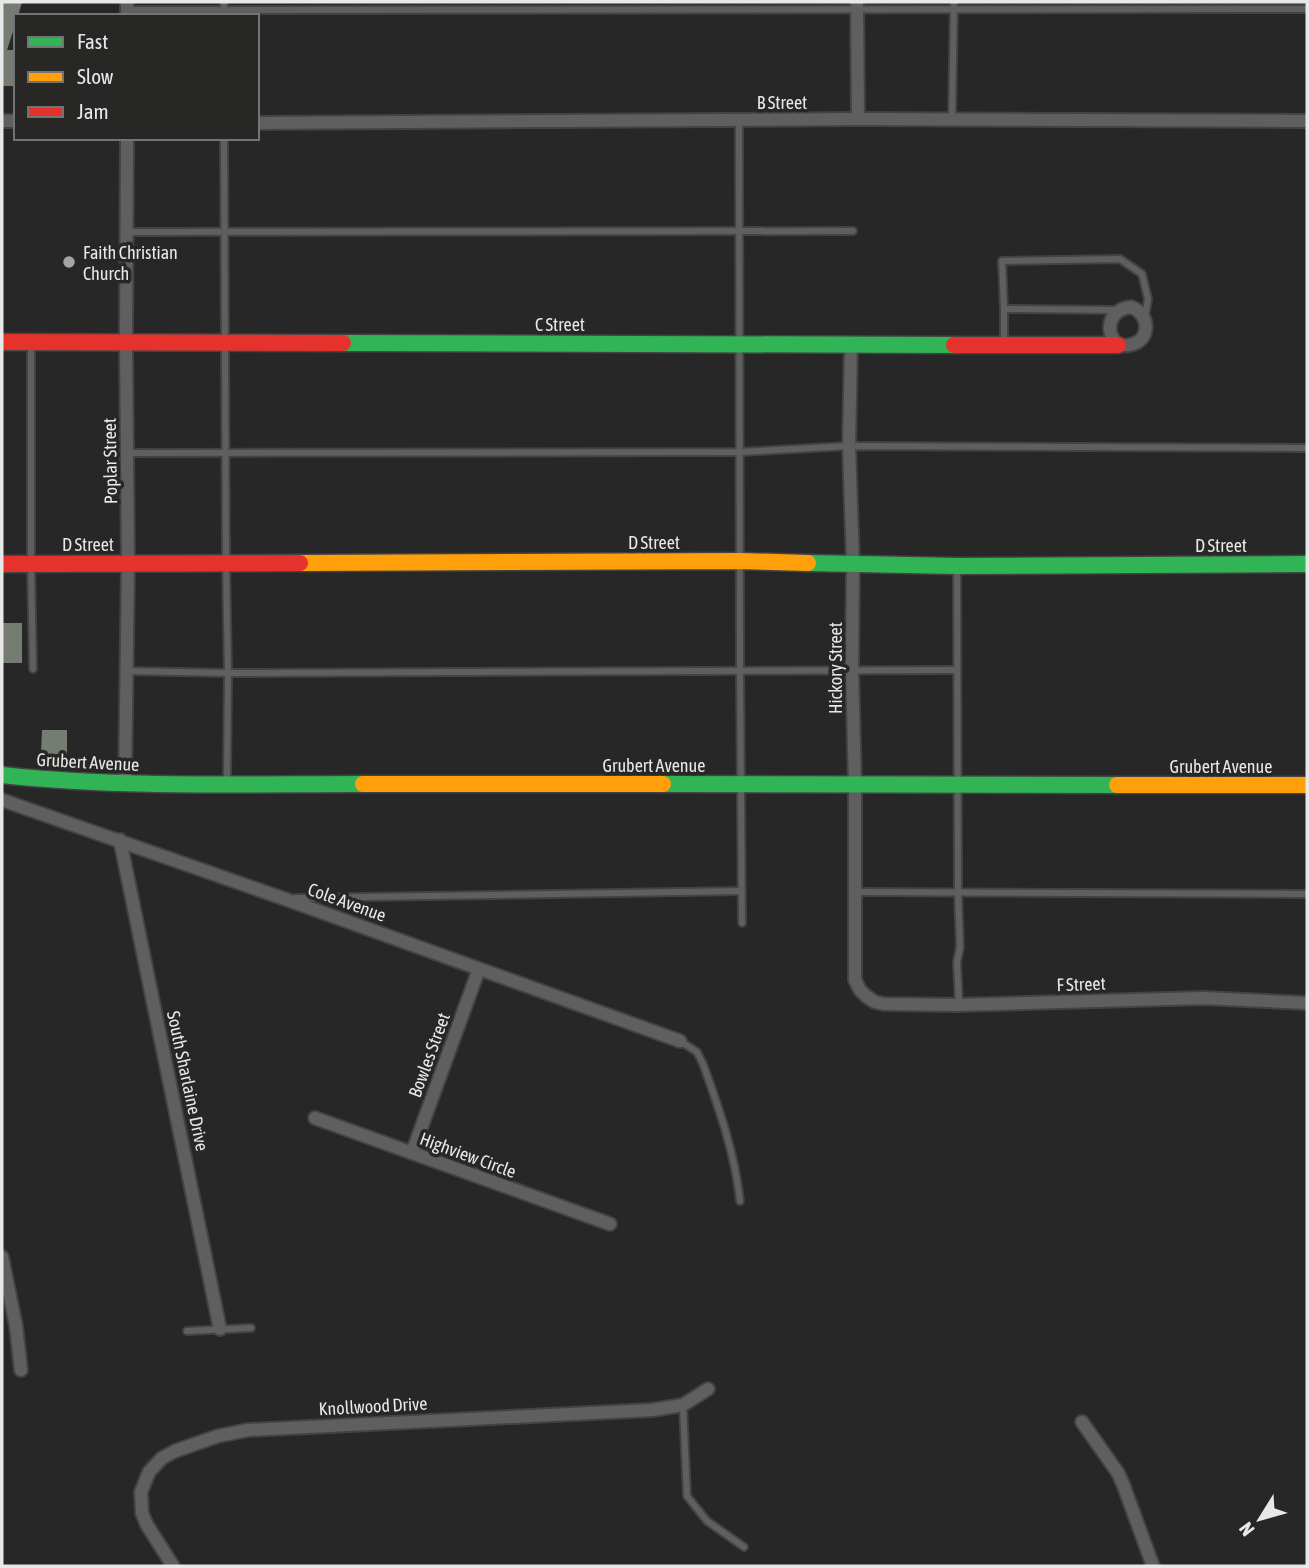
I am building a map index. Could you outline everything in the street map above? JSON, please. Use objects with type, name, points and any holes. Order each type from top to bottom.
[{"type":"street","points":[[858,6],[858,119]]},
{"type":"street","name":"B Street","points":[[259,123],[858,119],[1307,121]]},
{"type":"street","name":"Poplar Street","points":[[125,784],[128,564],[127,140]]},
{"type":"street","points":[[1131,307],[1139,311],[1144,318],[1145,330],[1141,339],[1131,345],[1118,345],[1110,329],[1111,320],[1119,310],[1131,307]]},
{"type":"street","name":"C Street","points":[[2,342],[1118,345]]},
{"type":"street","name":"Hickory Street","points":[[852,344],[849,446],[853,565],[855,980],[860,990]]},
{"type":"street","name":"D Street","points":[[2,564],[741,561],[957,566],[1307,564]]},
{"type":"street","name":"Grubert Avenue","points":[[2,775],[125,784],[1307,785]]},
{"type":"street","name":"Cole Avenue","points":[[2,800],[285,898],[680,1041]]},
{"type":"street","name":"South Sharlaine Drive","points":[[120,841],[220,1329]]},
{"type":"street","name":"Bowles Street","points":[[412,1153],[479,969]]},
{"type":"street","name":"F Street","points":[[860,990],[871,1000],[884,1004],[959,1005],[1203,998],[1307,1003]]},
{"type":"street","name":"Highview Circle","points":[[315,1118],[610,1224]]},
{"type":"street","points":[[2,1257],[16,1326],[21,1370]]},
{"type":"street","name":"Knollwood Drive","points":[[173,1566],[142,1513],[144,1481],[152,1467],[164,1456],[218,1436],[248,1430],[652,1410],[683,1405],[708,1389]]},
{"type":"street","points":[[1082,1422],[1118,1473],[1153,1566]]},
{"type":"lane","points":[[223,2],[224,13]]},
{"type":"lane","points":[[127,9],[224,13],[953,5],[1307,9]]},
{"type":"lane","points":[[952,119],[953,5]]},
{"type":"lane","points":[[739,120],[742,922]]},
{"type":"lane","points":[[224,140],[227,783]]},
{"type":"lane","points":[[127,232],[853,231]]},
{"type":"lane","points":[[1004,344],[1002,261],[1120,259],[1142,274],[1147,299],[1144,318]]},
{"type":"lane","points":[[1003,309],[1119,310]]},
{"type":"lane","points":[[31,342],[33,669]]},
{"type":"lane","points":[[127,453],[740,452],[849,446],[1307,448]]},
{"type":"lane","points":[[957,566],[959,1005]]},
{"type":"lane","points":[[127,671],[228,673],[957,670]]},
{"type":"lane","points":[[285,898],[742,891]]},
{"type":"lane","points":[[855,892],[1307,894]]},
{"type":"lane","points":[[680,1041],[697,1052],[703,1064],[738,1176],[740,1201]]},
{"type":"lane","points":[[187,1331],[251,1328]]},
{"type":"lane","points":[[683,1405],[687,1496],[707,1521],[744,1547]]},
{"type":"building","points":[[2,2],[22,2],[19,14],[14,14],[14,28],[7,50],[14,50],[14,86],[3,86]]},
{"type":"building","points":[[2,623],[22,623],[22,663],[2,663]]},
{"type":"building","points":[[42,730],[67,730],[67,754],[41,754]]},
{"type":"traffic: fast","points":[[343,343],[954,345]]},
{"type":"traffic: fast","points":[[808,563],[957,566],[1307,564]]},
{"type":"traffic: fast","points":[[2,775],[137,784],[363,784]]},
{"type":"traffic: fast","points":[[663,784],[1117,785]]},
{"type":"traffic: slow","points":[[300,563],[808,563]]},
{"type":"traffic: slow","points":[[363,784],[663,784]]},
{"type":"traffic: slow","points":[[1117,785],[1307,785]]},
{"type":"traffic: jam","points":[[2,342],[343,343]]},
{"type":"traffic: jam","points":[[954,345],[1118,345]]},
{"type":"traffic: jam","points":[[2,564],[300,563]]},
{"type":"place","name":"Faith Christian Church","points":[[69,262]]}]
